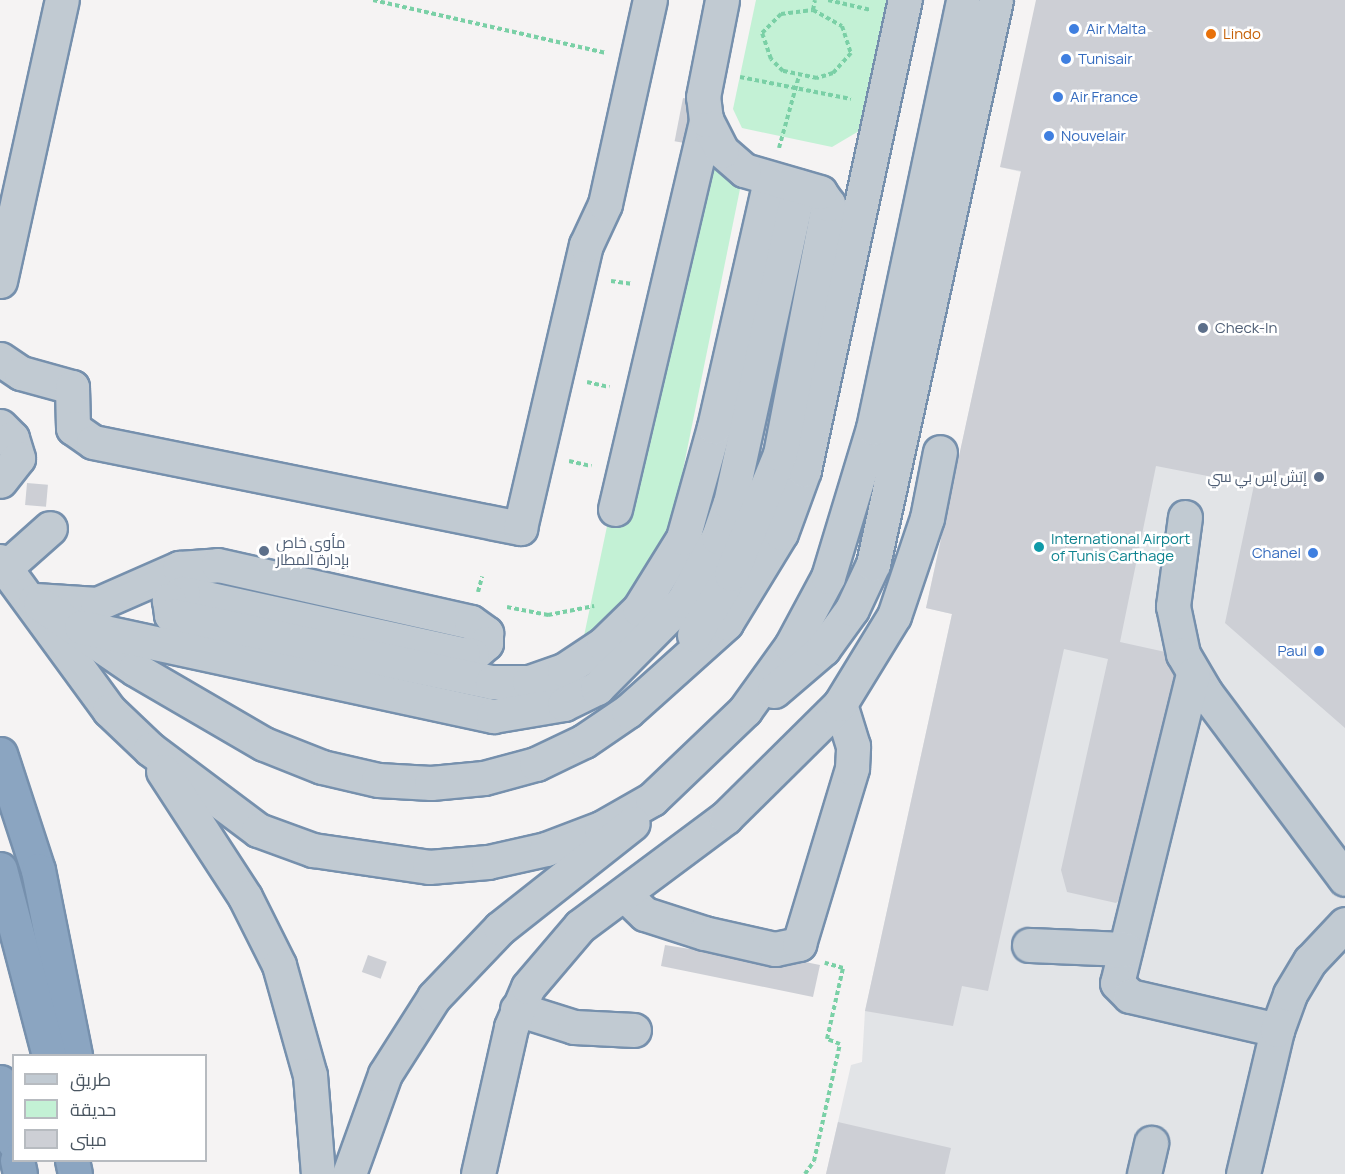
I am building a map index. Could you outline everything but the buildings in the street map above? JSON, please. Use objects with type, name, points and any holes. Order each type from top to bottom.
[{"type":"highway","points":[[0,754],[38,870],[75,1054]]},
{"type":"highway","points":[[0,869],[49,1054]]},
{"type":"highway","points":[[0,1082],[12,1133]]},
{"type":"street","points":[[0,281],[62,0]]},
{"type":"street","points":[[583,260],[583,202],[628,0]]},
{"type":"street","points":[[0,359],[21,373],[72,387],[73,428],[93,442],[428,513],[520,528],[540,455],[583,260],[605,204],[650,0]]},
{"type":"street","points":[[615,509],[706,120],[707,69],[722,0]]},
{"type":"street","points":[[745,710],[802,626],[828,577],[854,503],[963,0]]},
{"type":"street","points":[[350,1174],[385,1074],[434,997],[500,928],[600,854],[652,799],[745,710],[786,683],[823,649],[852,609],[873,564],[996,0]]},
{"type":"street","points":[[15,580],[73,626],[264,744],[322,767],[378,780],[463,780],[536,764],[593,735],[726,623],[781,533],[804,470],[903,8]]},
{"type":"street","points":[[667,674],[731,574],[780,454],[828,204],[820,192],[744,170],[722,151],[706,120]]},
{"type":"street","points":[[73,626],[493,716],[555,706],[597,688],[650,618],[702,571],[730,503],[784,183]]},
{"type":"street","points":[[0,426],[12,438],[18,458],[0,481]]},
{"type":"street","points":[[478,1174],[517,1009],[543,966],[597,913],[726,817],[840,704],[894,616],[927,518],[940,452]]},
{"type":"street","points":[[1185,517],[1173,606],[1193,674],[1345,879]]},
{"type":"street","points":[[15,580],[50,528]]},
{"type":"street","points":[[15,580],[97,604],[179,568],[218,565],[471,622],[486,633],[486,643],[472,655],[463,654],[183,593],[169,600],[171,615],[510,683],[564,670],[603,644],[650,618]]},
{"type":"street","points":[[15,580],[109,710],[150,749],[258,830],[313,850],[370,863],[429,867],[534,852],[601,828],[652,799]]},
{"type":"street","points":[[1193,674],[1117,983],[1121,992],[1276,1030]]},
{"type":"street","points":[[624,894],[645,914],[704,933],[776,949],[799,944],[806,934],[848,789],[853,746],[840,704]]},
{"type":"street","points":[[150,749],[245,897],[279,965],[310,1075],[318,1174]]},
{"type":"street","points":[[597,913],[647,935],[704,933]]},
{"type":"street","points":[[1244,1174],[1276,1030],[1310,961],[1345,924]]},
{"type":"street","points":[[1029,945],[1125,950]]},
{"type":"street","points":[[517,1009],[574,1027],[634,1030]]},
{"type":"street","points":[[1144,1174],[1151,1143]]},
{"type":"path","points":[[373,0],[616,55]]},
{"type":"path","points":[[813,10],[815,0]]},
{"type":"path","points":[[828,0],[903,8]]},
{"type":"path","points":[[813,10],[842,26],[851,53],[833,73],[799,76],[771,59],[762,33],[781,15],[813,10]]},
{"type":"path","points":[[707,69],[795,89],[882,105]]},
{"type":"path","points":[[784,183],[795,89],[799,76]]},
{"type":"path","points":[[583,260],[667,290]]},
{"type":"path","points":[[557,376],[642,395]]},
{"type":"path","points":[[540,455],[624,472]]},
{"type":"path","points":[[477,598],[487,601]]},
{"type":"path","points":[[497,604],[548,615],[594,606],[650,618]]},
{"type":"path","points":[[776,949],[843,968],[827,1040],[840,1044],[814,1161],[805,1174]]},
{"type":"shaded area","points":[[1345,0],[1345,1174],[826,1174],[851,1065],[862,1062],[865,1011],[952,614],[926,608],[1021,172],[1000,167]]},
{"type":"green space","points":[[756,0],[887,0],[859,131],[832,147],[742,128],[733,109]]},
{"type":"green space","points":[[691,126],[741,184],[671,529],[646,589],[580,655]]},
{"type":"place","name":"Air Malta","points":[[1074,29]]},
{"type":"place","name":"Lindo","points":[[1211,34]]},
{"type":"place","name":"Tunisair","points":[[1066,59]]},
{"type":"place","name":"Air France","points":[[1058,97]]},
{"type":"place","name":"Nouvelair","points":[[1049,136]]},
{"type":"place","name":"Check-In","points":[[1203,328]]},
{"type":"place","name":"إتش إس بي سي","points":[[1319,477]]},
{"type":"place","name":"International Airport of Tunis Carthage","points":[[1039,547]]},
{"type":"place","name":"مأوى خاص بإدارة المطار","points":[[264,551]]},
{"type":"place","name":"Chanel","points":[[1313,553]]},
{"type":"place","name":"Paul","points":[[1319,651]]}]
